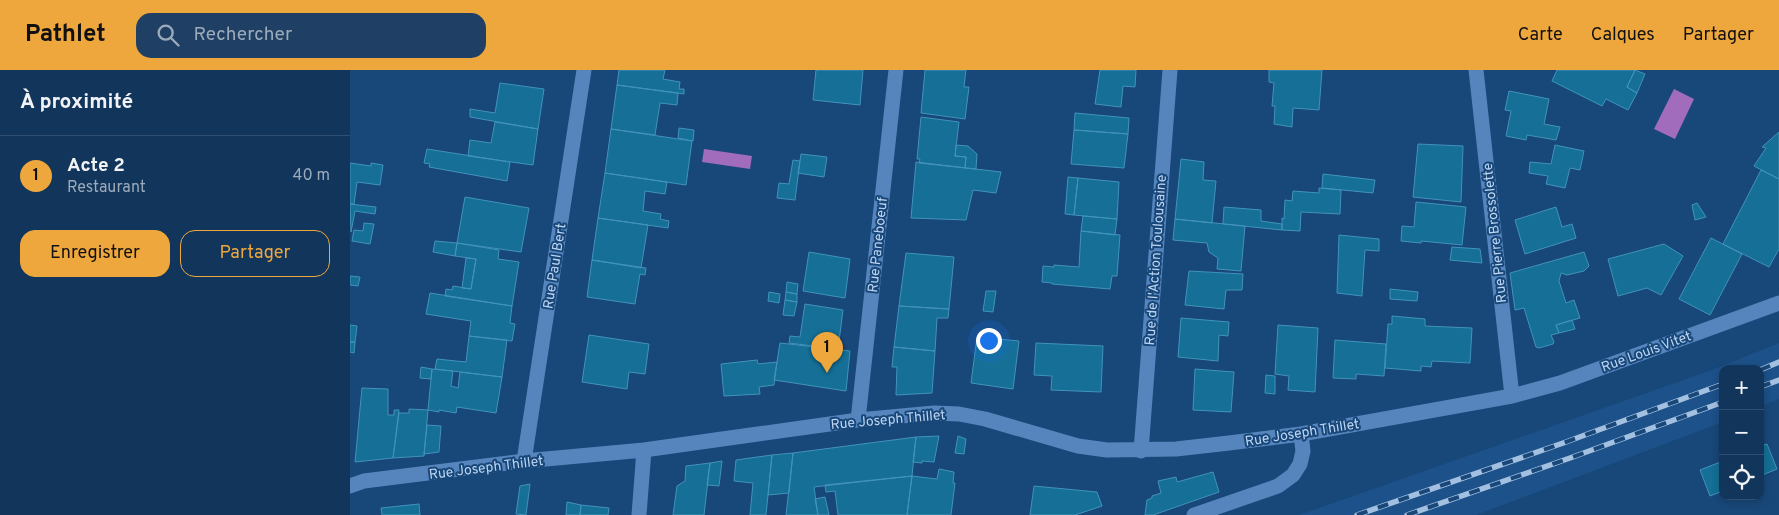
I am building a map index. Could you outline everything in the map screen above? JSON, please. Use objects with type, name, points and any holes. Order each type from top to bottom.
[{"type":"street","name":"Rue Paul Bert","points":[[524,461],[584,70]]},
{"type":"street","name":"Rue Paneboeuf","points":[[858,420],[896,70]]},
{"type":"street","name":"Rue de l'Action Toulousaine","points":[[1141,451],[1170,70]]},
{"type":"street","name":"Rue Pierre Brossolette","points":[[1476,70],[1512,396]]},
{"type":"street","name":"Rue Louis Vitet","points":[[1512,396],[1560,383],[1779,303]]},
{"type":"street","name":"Rue Joseph Thillet","points":[[350,486],[364,481],[524,461],[644,450],[858,420],[934,413],[959,414],[1014,427],[1078,446],[1107,450],[1176,450],[1301,434],[1512,396]]},
{"type":"street","points":[[1194,515],[1278,486],[1293,475],[1300,464],[1303,451],[1301,434]]},
{"type":"street","points":[[639,515],[644,450]]},
{"type":"shaded area","points":[[1674,89],[1694,99],[1675,139],[1654,129]]},
{"type":"shaded area","points":[[704,149],[752,156],[750,169],[702,162]]},
{"type":"shaded area","points":[[1779,343],[1779,399],[1764,405],[1764,365],[1724,365]]},
{"type":"shaded area","points":[[1719,367],[1719,424],[1476,515],[1299,515]]},
{"type":"building","points":[[619,70],[665,70],[663,79],[680,82],[679,89],[684,89],[684,94],[617,85]]},
{"type":"building","points":[[816,70],[863,70],[860,105],[813,100]]},
{"type":"building","points":[[925,70],[966,70],[964,87],[969,87],[965,119],[921,113]]},
{"type":"building","points":[[1100,70],[1136,70],[1135,87],[1123,86],[1121,107],[1095,104]]},
{"type":"building","points":[[1269,70],[1322,70],[1319,110],[1293,108],[1292,127],[1274,124],[1275,106],[1272,106],[1274,83],[1269,82]]},
{"type":"building","points":[[1557,70],[1635,70],[1627,87],[1637,93],[1628,110],[1606,99],[1602,106],[1552,81]]},
{"type":"building","points":[[1635,70],[1645,74],[1637,93],[1627,87]]},
{"type":"building","points":[[500,83],[544,89],[538,129],[470,117],[470,109],[495,113]]},
{"type":"building","points":[[617,85],[678,93],[677,105],[660,103],[655,135],[611,129]]},
{"type":"building","points":[[1509,91],[1549,99],[1544,124],[1560,127],[1556,140],[1527,135],[1526,140],[1506,136],[1511,111],[1505,110]]},
{"type":"building","points":[[1075,113],[1129,118],[1128,134],[1074,130]]},
{"type":"building","points":[[921,117],[959,122],[955,156],[966,157],[965,168],[919,163],[920,159],[917,159]]},
{"type":"building","points":[[495,122],[538,129],[533,165],[468,156],[470,140],[491,143]]},
{"type":"building","points":[[679,128],[694,130],[693,141],[678,138]]},
{"type":"building","points":[[611,129],[692,141],[686,185],[605,173]]},
{"type":"building","points":[[1074,130],[1128,134],[1124,168],[1071,164]]},
{"type":"building","points":[[1779,132],[1779,179],[1754,166],[1766,148],[1762,147]]},
{"type":"building","points":[[1418,144],[1463,146],[1461,202],[1413,197]]},
{"type":"building","points":[[956,145],[968,146],[977,154],[976,169],[965,168],[966,157],[955,156]]},
{"type":"building","points":[[1555,145],[1584,151],[1580,170],[1570,168],[1565,188],[1546,184],[1548,176],[1529,173],[1530,162],[1551,164]]},
{"type":"building","points":[[427,149],[510,162],[507,181],[429,167],[430,164],[424,163]]},
{"type":"building","points":[[801,154],[827,157],[824,177],[798,173]]},
{"type":"building","points":[[1181,159],[1204,162],[1203,180],[1216,181],[1212,223],[1175,219]]},
{"type":"building","points":[[793,160],[800,161],[795,200],[777,198],[779,183],[789,184]]},
{"type":"building","points":[[916,162],[1001,172],[996,193],[973,190],[966,220],[911,218]]},
{"type":"building","points":[[350,163],[371,166],[371,163],[383,165],[380,185],[357,182],[354,204],[350,204]]},
{"type":"building","points":[[1761,170],[1779,179],[1779,249],[1769,267],[1723,244]]},
{"type":"building","points":[[605,173],[667,182],[665,194],[645,191],[643,211],[661,214],[660,219],[669,221],[668,228],[598,218]]},
{"type":"building","points":[[1323,174],[1375,180],[1373,193],[1322,188]]},
{"type":"building","points":[[1068,177],[1078,178],[1074,215],[1065,214]]},
{"type":"building","points":[[1078,178],[1119,182],[1117,219],[1074,215]]},
{"type":"building","points":[[1319,188],[1341,190],[1340,214],[1301,212],[1300,231],[1282,230],[1285,200],[1292,201],[1293,191],[1319,193]]},
{"type":"building","points":[[465,197],[529,208],[521,252],[457,243]]},
{"type":"building","points":[[1416,202],[1466,207],[1462,245],[1401,241],[1402,226],[1414,227]]},
{"type":"building","points":[[1697,203],[1706,217],[1695,220],[1692,205]]},
{"type":"building","points":[[350,204],[376,207],[375,214],[355,211],[351,232]]},
{"type":"building","points":[[1224,207],[1261,210],[1261,221],[1282,224],[1282,230],[1223,224]]},
{"type":"building","points":[[1556,207],[1562,227],[1572,224],[1576,238],[1525,254],[1515,220]]},
{"type":"building","points":[[1083,216],[1117,219],[1115,235],[1081,231]]},
{"type":"building","points":[[598,218],[648,225],[641,268],[592,260]]},
{"type":"building","points":[[1175,219],[1245,226],[1241,271],[1217,269],[1218,258],[1209,252],[1207,243],[1173,240]]},
{"type":"building","points":[[364,223],[374,224],[370,244],[352,241],[354,230],[363,231]]},
{"type":"building","points":[[1081,231],[1120,235],[1117,276],[1112,276],[1110,289],[1042,282],[1043,266],[1079,267]]},
{"type":"building","points":[[1339,235],[1379,239],[1379,251],[1365,250],[1362,296],[1337,293]]},
{"type":"building","points":[[1711,238],[1742,254],[1710,315],[1679,299]]},
{"type":"building","points":[[435,241],[457,243],[455,256],[433,252]]},
{"type":"building","points":[[457,243],[499,250],[498,259],[519,262],[512,306],[445,296],[446,289],[452,290],[453,286],[471,289],[476,259],[455,256]]},
{"type":"building","points":[[1664,244],[1683,256],[1661,295],[1647,288],[1618,296],[1608,259]]},
{"type":"building","points":[[1452,247],[1480,249],[1482,263],[1450,260]]},
{"type":"building","points":[[809,252],[850,259],[845,298],[803,291]]},
{"type":"building","points":[[1584,252],[1589,266],[1584,271],[1567,275],[1561,273],[1559,281],[1566,303],[1574,300],[1580,318],[1556,325],[1559,333],[1551,335],[1553,344],[1539,348],[1536,347],[1524,308],[1515,310],[1510,273]]},
{"type":"building","points":[[906,253],[954,257],[949,309],[899,306]]},
{"type":"building","points":[[466,258],[476,259],[471,289],[462,288]]},
{"type":"building","points":[[592,260],[646,268],[645,275],[640,274],[635,304],[587,297]]},
{"type":"building","points":[[1189,271],[1243,274],[1242,290],[1226,290],[1224,309],[1185,305]]},
{"type":"building","points":[[350,276],[360,277],[358,286],[350,285]]},
{"type":"building","points":[[787,282],[798,284],[797,294],[786,292]]},
{"type":"building","points":[[1390,289],[1418,292],[1417,301],[1390,299]]},
{"type":"building","points":[[986,291],[996,291],[993,312],[983,311]]},
{"type":"building","points":[[769,292],[780,294],[779,303],[768,301]]},
{"type":"building","points":[[786,292],[797,294],[797,302],[785,300]]},
{"type":"building","points":[[430,293],[512,306],[510,323],[515,324],[512,341],[469,336],[471,321],[426,314]]},
{"type":"building","points":[[785,300],[797,302],[794,316],[783,315]]},
{"type":"building","points":[[805,304],[843,310],[838,349],[789,343],[790,336],[800,337]]},
{"type":"building","points":[[899,306],[949,309],[948,318],[937,318],[935,351],[894,347]]},
{"type":"building","points":[[1392,316],[1425,319],[1425,326],[1472,328],[1470,363],[1432,361],[1431,367],[1421,366],[1421,371],[1385,368],[1388,324],[1392,324]]},
{"type":"building","points":[[1181,318],[1229,322],[1228,336],[1219,335],[1218,361],[1178,357]]},
{"type":"building","points":[[1572,320],[1575,329],[1559,333],[1556,325]]},
{"type":"building","points":[[350,325],[357,326],[355,342],[350,342]]},
{"type":"building","points":[[1278,325],[1318,328],[1315,392],[1288,390],[1289,376],[1275,374]]},
{"type":"building","points":[[589,335],[649,344],[645,374],[629,372],[627,389],[582,382]]},
{"type":"building","points":[[469,336],[507,340],[502,377],[435,369],[437,359],[466,362]]},
{"type":"building","points":[[977,337],[1019,341],[1013,389],[971,383]]},
{"type":"building","points":[[1335,340],[1386,344],[1384,376],[1356,374],[1356,379],[1333,378]]},
{"type":"building","points":[[350,342],[355,342],[354,353],[350,352]]},
{"type":"building","points":[[780,343],[850,351],[846,391],[774,380]]},
{"type":"building","points":[[1036,343],[1103,346],[1101,392],[1051,390],[1052,376],[1034,375]]},
{"type":"building","points":[[894,347],[935,351],[932,393],[896,395],[897,367],[892,367]]},
{"type":"building","points":[[757,360],[758,364],[777,362],[774,385],[759,387],[760,394],[724,396],[721,364]]},
{"type":"building","points":[[421,367],[432,369],[431,379],[420,378]]},
{"type":"building","points":[[432,369],[453,371],[451,386],[458,388],[460,372],[502,377],[496,413],[457,407],[456,413],[428,410]]},
{"type":"building","points":[[1195,369],[1234,372],[1231,412],[1193,410]]},
{"type":"building","points":[[1266,375],[1275,376],[1275,394],[1265,393]]},
{"type":"building","points":[[362,388],[388,389],[388,415],[394,415],[394,410],[399,410],[393,458],[355,462]]},
{"type":"building","points":[[409,409],[428,410],[424,456],[393,458],[399,413],[409,413]]},
{"type":"building","points":[[427,425],[441,426],[439,452],[424,454]]},
{"type":"building","points":[[939,436],[934,462],[913,462],[916,437]]},
{"type":"building","points":[[958,436],[966,439],[964,454],[955,453]]},
{"type":"building","points":[[916,437],[912,476],[814,487],[818,515],[786,515],[793,453]]},
{"type":"building","points":[[1767,444],[1777,469],[1764,474],[1764,455],[1764,445]]},
{"type":"building","points":[[793,453],[789,493],[768,495],[772,455]]},
{"type":"building","points":[[772,455],[766,515],[750,515],[753,483],[734,481],[736,460]]},
{"type":"building","points":[[722,461],[719,486],[707,485],[710,463]]},
{"type":"building","points":[[710,463],[704,515],[673,515],[677,486],[685,481],[686,466]]},
{"type":"building","points":[[1719,463],[1719,493],[1710,496],[1700,470]]},
{"type":"building","points":[[939,469],[954,472],[953,483],[955,483],[951,515],[907,515],[912,476],[937,479]]},
{"type":"building","points":[[1213,472],[1219,492],[1153,515],[1145,515],[1147,500],[1161,493],[1158,481],[1176,477],[1177,482]]},
{"type":"building","points":[[912,476],[907,515],[838,515],[835,491],[826,492],[825,485]]},
{"type":"building","points":[[530,484],[526,515],[516,514],[520,486]]},
{"type":"building","points":[[1034,486],[1097,492],[1102,506],[1075,515],[1030,515]]},
{"type":"building","points":[[825,497],[829,515],[818,515],[815,499]]},
{"type":"building","points":[[567,502],[581,505],[580,515],[566,515]]},
{"type":"building","points":[[419,504],[420,515],[382,515],[381,508]]},
{"type":"building","points":[[581,505],[609,508],[608,515],[580,515]]},
{"type":"railway","points":[[1764,368],[1779,362]]},
{"type":"railway","points":[[1764,386],[1779,380]]},
{"type":"railway","points":[[1357,515],[1566,442],[1719,385]]},
{"type":"railway","points":[[1407,515],[1719,403]]},
{"type":"place","name":"Acte 2","points":[[827,373]]}]
